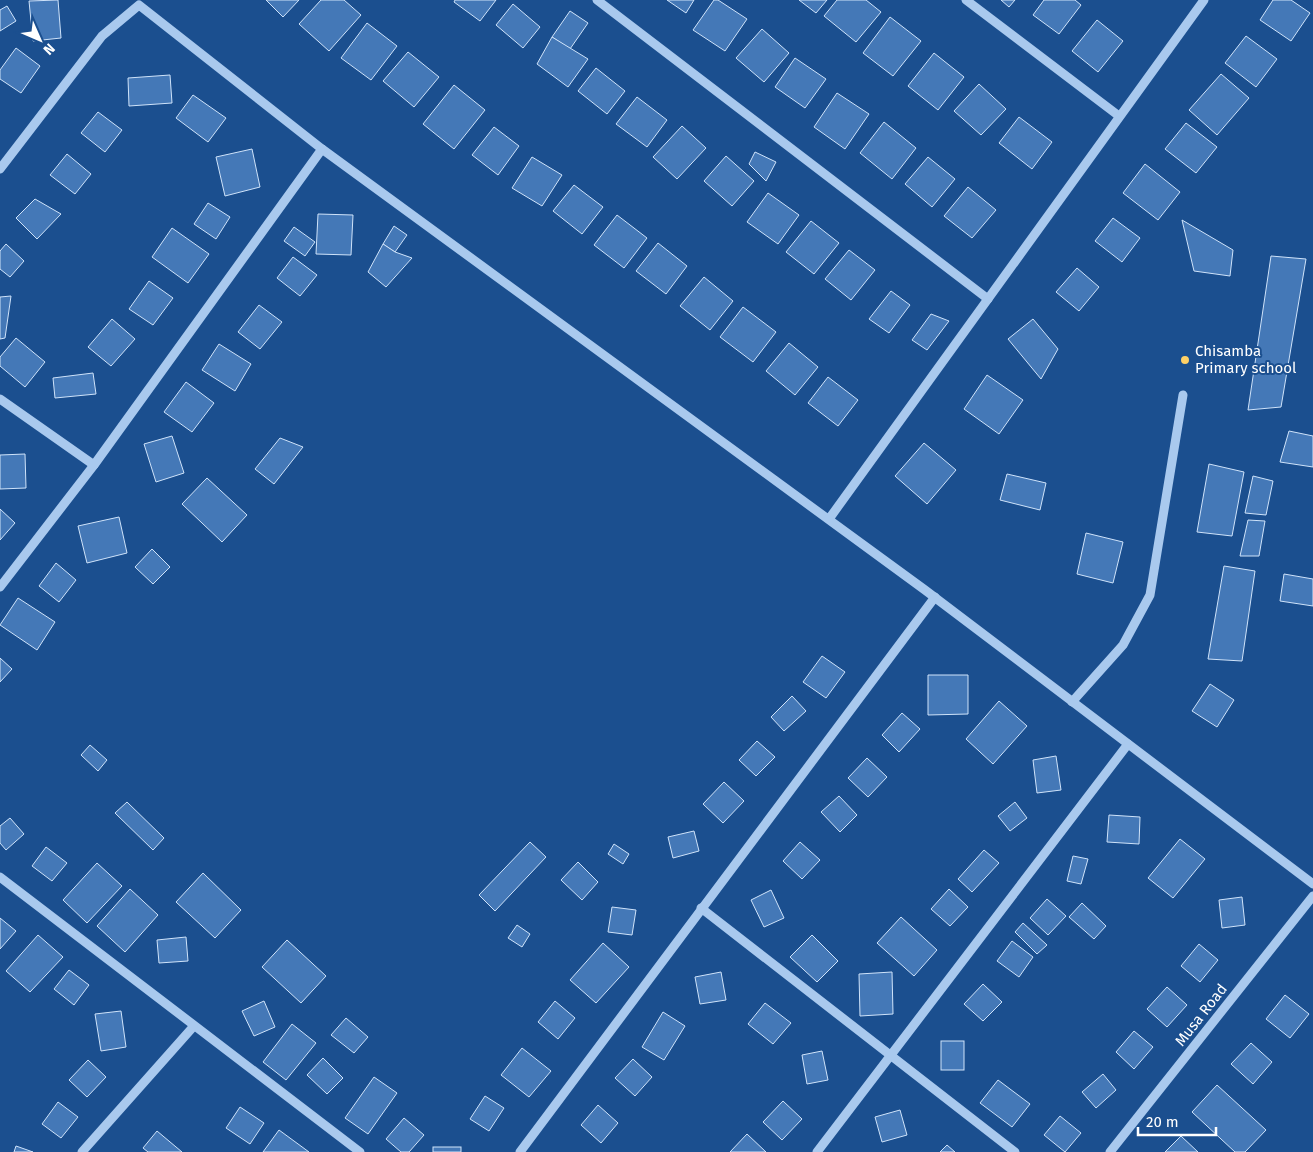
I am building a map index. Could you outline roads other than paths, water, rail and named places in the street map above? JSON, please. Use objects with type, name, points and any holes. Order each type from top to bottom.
[{"type":"street","points":[[597,0],[988,300]]},
{"type":"street","points":[[966,0],[1119,116]]},
{"type":"street","points":[[829,519],[1204,0]]},
{"type":"street","points":[[0,169],[102,36],[136,2],[322,149],[829,519],[1313,884]]},
{"type":"street","points":[[0,587],[94,465],[322,149]]},
{"type":"street","points":[[1072,702],[1123,645],[1150,595],[1183,395]]},
{"type":"street","points":[[0,399],[94,465]]},
{"type":"street","points":[[520,1152],[700,908],[934,598]]},
{"type":"street","points":[[817,1152],[1128,744]]},
{"type":"street","points":[[0,877],[193,1027],[360,1152]]},
{"type":"street","name":"Musa Road","points":[[1110,1152],[1313,896]]},
{"type":"street","points":[[700,908],[1015,1152]]},
{"type":"street","points":[[82,1152],[193,1027]]},
{"type":"place","name":"Chisamba Primary school","points":[[1185,360]]}]
